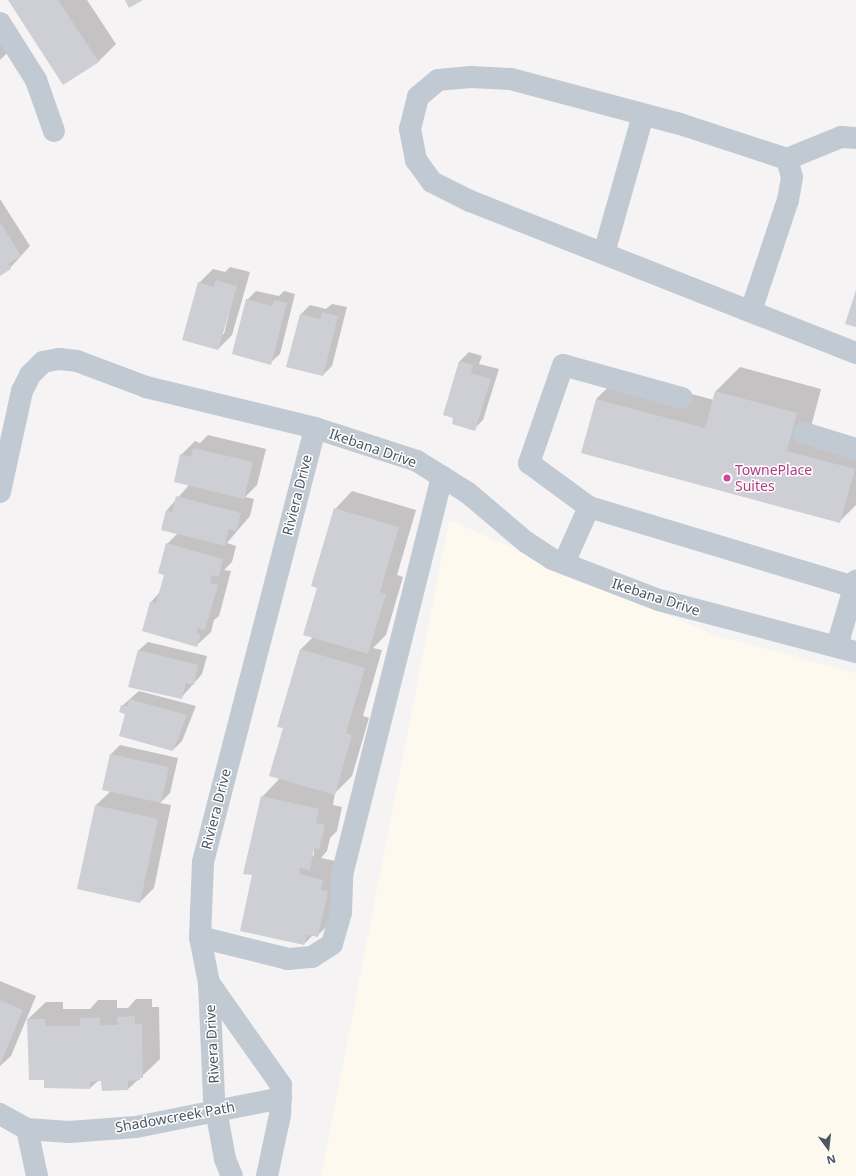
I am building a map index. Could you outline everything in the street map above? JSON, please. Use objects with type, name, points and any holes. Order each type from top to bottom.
[{"type":"street","points":[[0,23],[36,80],[54,131]]},
{"type":"street","points":[[856,138],[841,137],[787,159],[764,150],[511,79],[471,77],[438,80],[418,97],[410,129],[416,160],[432,182],[470,201],[856,353]]},
{"type":"street","points":[[604,253],[643,115]]},
{"type":"street","points":[[751,311],[788,200],[792,177],[787,159]]},
{"type":"street","name":"Ikebana Drive","points":[[0,492],[22,391],[30,375],[42,362],[59,359],[77,361],[146,387],[315,428],[417,461],[468,493],[526,542],[552,559],[659,600],[846,649]]},
{"type":"street","points":[[682,398],[563,365],[529,463],[589,507],[855,584],[846,649]]},
{"type":"street","name":"Riviera Drive","points":[[267,1176],[273,1154],[281,1085],[209,983],[200,937],[203,862],[315,428]]},
{"type":"street","points":[[804,433],[856,449]]},
{"type":"street","points":[[200,937],[288,959],[312,957],[332,944],[341,912],[342,875],[442,476]]},
{"type":"street","points":[[564,563],[589,507]]},
{"type":"street","name":"Rivera Drive","points":[[209,983],[216,1110],[226,1159],[232,1176]]},
{"type":"street","name":"Shadowcreek Path","points":[[0,1114],[27,1129],[70,1132],[136,1128],[216,1110],[280,1098]]},
{"type":"street","points":[[27,1129],[37,1176]]},
{"type":"shaded area","points":[[449,520],[714,635],[856,673],[856,1176],[321,1176]]},
{"type":"building","points":[[8,0],[58,0],[99,62],[63,85]]},
{"type":"building","points":[[125,0],[143,0],[129,8]]},
{"type":"building","points":[[0,222],[21,256],[8,264],[11,269],[0,276]]},
{"type":"building","points":[[216,280],[237,286],[218,350],[182,340],[198,282],[214,287]]},
{"type":"building","points":[[856,290],[856,327],[845,324]]},
{"type":"building","points":[[246,299],[272,306],[274,300],[287,303],[271,365],[232,354]]},
{"type":"building","points":[[322,312],[338,316],[323,376],[286,367],[300,314],[320,319]]},
{"type":"building","points":[[459,361],[473,365],[471,373],[491,379],[475,431],[452,424],[453,418],[443,415]]},
{"type":"building","points":[[715,391],[797,413],[787,451],[855,469],[840,523],[581,453],[596,399],[705,428]]},
{"type":"building","points":[[193,448],[253,462],[244,499],[174,482],[180,454],[191,457]]},
{"type":"building","points":[[176,496],[241,513],[236,531],[229,529],[225,546],[161,530],[166,510],[172,512]]},
{"type":"building","points":[[334,508],[399,527],[380,592],[386,594],[368,654],[303,635],[317,588],[311,586]]},
{"type":"building","points":[[166,543],[223,559],[219,577],[212,575],[210,583],[218,585],[205,630],[198,628],[196,633],[201,634],[197,647],[142,631],[150,602],[156,603],[164,575],[158,573]]},
{"type":"building","points":[[300,649],[365,668],[346,733],[352,735],[335,795],[269,776],[283,728],[277,727]]},
{"type":"building","points":[[138,650],[198,665],[194,685],[186,683],[182,699],[128,687]]},
{"type":"building","points":[[129,699],[187,715],[173,751],[119,736],[125,714],[119,712],[121,705],[127,707]]},
{"type":"building","points":[[110,754],[169,767],[161,803],[102,790]]},
{"type":"building","points":[[261,796],[319,809],[316,823],[325,825],[319,850],[314,848],[310,870],[300,868],[299,874],[323,880],[321,890],[328,891],[318,937],[307,935],[304,945],[240,931],[252,875],[243,874]]},
{"type":"building","points":[[95,805],[158,819],[140,903],[77,889]]},
{"type":"building","points":[[0,1000],[23,1010],[0,1065]]},
{"type":"building","points":[[135,1016],[135,1024],[142,1024],[143,1078],[140,1078],[140,1080],[128,1081],[128,1090],[102,1091],[101,1081],[90,1082],[90,1089],[44,1088],[44,1080],[29,1080],[27,1019],[45,1019],[46,1026],[80,1026],[80,1018],[100,1017],[100,1025],[118,1025],[117,1017]]},
{"type":"place","name":"TownePlace Suites","points":[[727,478]]}]
